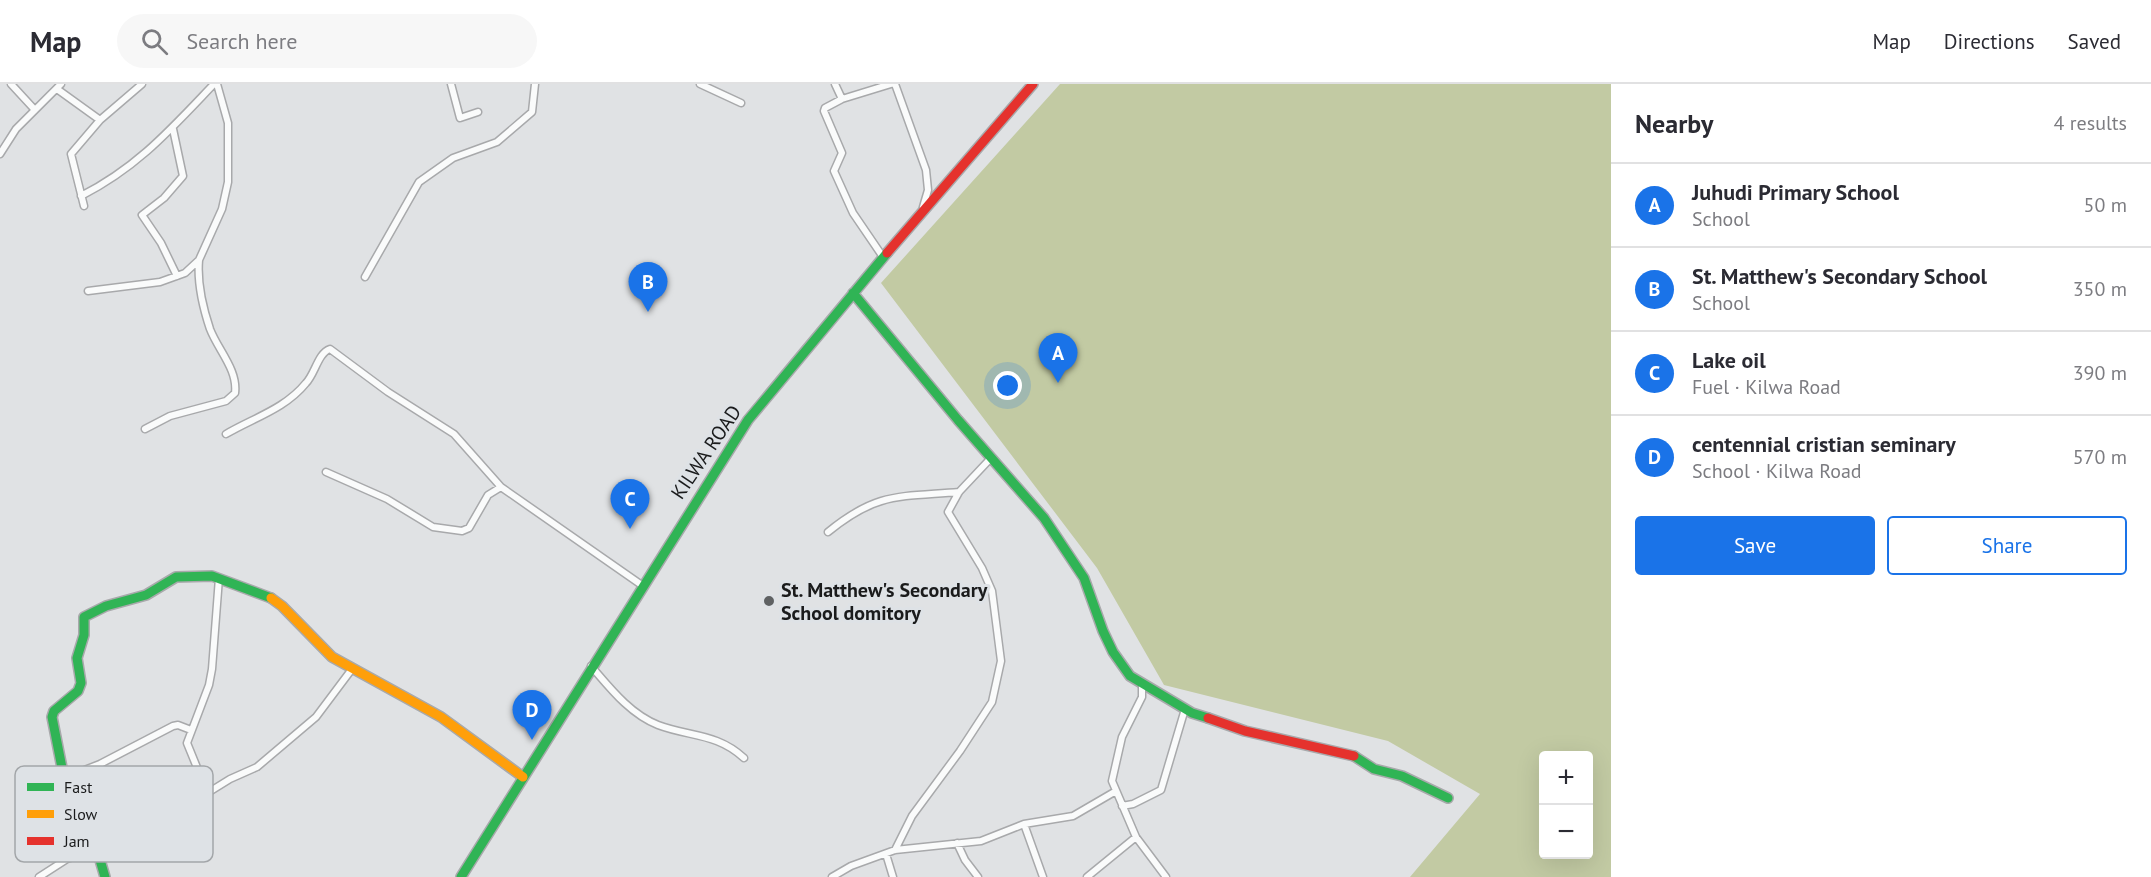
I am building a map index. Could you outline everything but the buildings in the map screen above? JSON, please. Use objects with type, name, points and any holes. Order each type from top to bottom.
[{"type":"main road","name":"KILWA ROAD","points":[[461,877],[688,510],[748,420],[883,257],[1033,84]]},
{"type":"main road","points":[[853,293],[1044,518],[1088,586],[1113,652],[1125,671],[1142,685],[1185,708],[1245,731],[1355,756],[1374,769],[1402,776],[1448,798]]},
{"type":"main road","points":[[62,766],[52,717],[54,711],[78,691],[81,683],[77,664],[84,635],[82,619],[106,606],[146,595],[169,579],[193,576],[219,578],[266,595],[282,606],[332,657],[441,717],[523,777]]},
{"type":"main road","points":[[100,862],[105,877]]},
{"type":"street","points":[[11,84],[35,110]]},
{"type":"street","points":[[84,206],[72,150],[100,120],[142,84]]},
{"type":"street","points":[[81,196],[122,173],[172,129],[216,84],[228,123],[228,182],[222,209],[199,260],[189,270],[177,276],[140,287],[118,286],[88,291]]},
{"type":"street","points":[[451,84],[460,118],[478,112]]},
{"type":"street","points":[[365,277],[418,182],[453,158],[497,142],[533,111],[535,84]]},
{"type":"street","points":[[700,84],[741,103]]},
{"type":"street","points":[[835,84],[842,99]]},
{"type":"street","points":[[883,257],[853,213],[834,171],[842,153],[824,111],[826,107],[842,99],[893,84],[927,177],[928,190],[920,216]]},
{"type":"street","points":[[0,154],[16,129],[59,86],[94,118],[100,120]]},
{"type":"street","points":[[172,129],[183,176],[164,198],[142,215],[161,243],[177,276]]},
{"type":"street","points":[[146,429],[171,416],[226,401],[235,393],[233,376],[210,329],[198,279],[199,260]]},
{"type":"street","points":[[226,434],[260,419],[296,393],[306,383],[324,353],[329,349],[388,392],[463,441],[501,486],[643,586]]},
{"type":"street","points":[[895,850],[912,816],[960,751],[992,702],[997,682],[1000,661],[992,591],[982,568],[948,512],[959,492],[991,458]]},
{"type":"street","points":[[326,472],[387,499],[433,527],[452,531],[468,528],[488,495],[501,486]]},
{"type":"street","points":[[828,532],[851,513],[880,499],[959,492]]},
{"type":"street","points":[[195,766],[187,749],[191,730],[209,685],[212,669],[219,578]]},
{"type":"street","points":[[591,666],[614,692],[640,715],[669,729],[726,743],[744,758]]},
{"type":"street","points":[[213,789],[257,767],[299,734],[352,669]]},
{"type":"street","points":[[1142,685],[1140,705],[1122,737],[1112,772],[1116,791],[1136,837],[1166,877]]},
{"type":"street","points":[[1122,806],[1160,792],[1185,708]]},
{"type":"street","points":[[95,766],[173,726],[178,725],[191,730]]},
{"type":"street","points":[[832,877],[851,866],[895,850],[981,841],[1024,824],[1079,814],[1116,791]]},
{"type":"street","points":[[1024,824],[1043,877]]},
{"type":"street","points":[[1088,877],[1136,837]]},
{"type":"street","points":[[957,843],[965,860],[978,877]]},
{"type":"street","points":[[886,854],[893,877]]},
{"type":"street","points":[[39,877],[64,862]]},
{"type":"green space","points":[[1060,84],[1611,84],[1611,877],[1410,877],[1480,794],[1388,741],[1164,685],[1097,568],[881,283]]},
{"type":"traffic: fast","points":[[461,877],[748,420],[887,253]]},
{"type":"traffic: fast","points":[[853,293],[958,420],[1044,518],[1084,578],[1103,631],[1113,652],[1130,676],[1192,713],[1208,718]]},
{"type":"traffic: fast","points":[[62,766],[52,717],[54,711],[78,691],[81,683],[77,658],[84,635],[84,617],[106,606],[146,595],[176,577],[212,576],[271,598]]},
{"type":"traffic: fast","points":[[1354,756],[1374,769],[1402,776],[1448,798]]},
{"type":"traffic: fast","points":[[101,862],[105,877]]},
{"type":"traffic: slow","points":[[271,598],[282,606],[332,657],[441,717],[523,777]]},
{"type":"traffic: jam","points":[[887,253],[1033,84]]},
{"type":"traffic: jam","points":[[1208,718],[1245,731],[1354,756]]},
{"type":"place","name":"St. Matthew's Secondary School","points":[[648,312]]},
{"type":"place","name":"Juhudi Primary School","points":[[1058,383]]},
{"type":"place","name":"Lake oil","points":[[630,529]]},
{"type":"place","name":"St. Matthew's Secondary School domitory","points":[[769,601]]},
{"type":"place","name":"centennial cristian seminary","points":[[532,740]]}]
